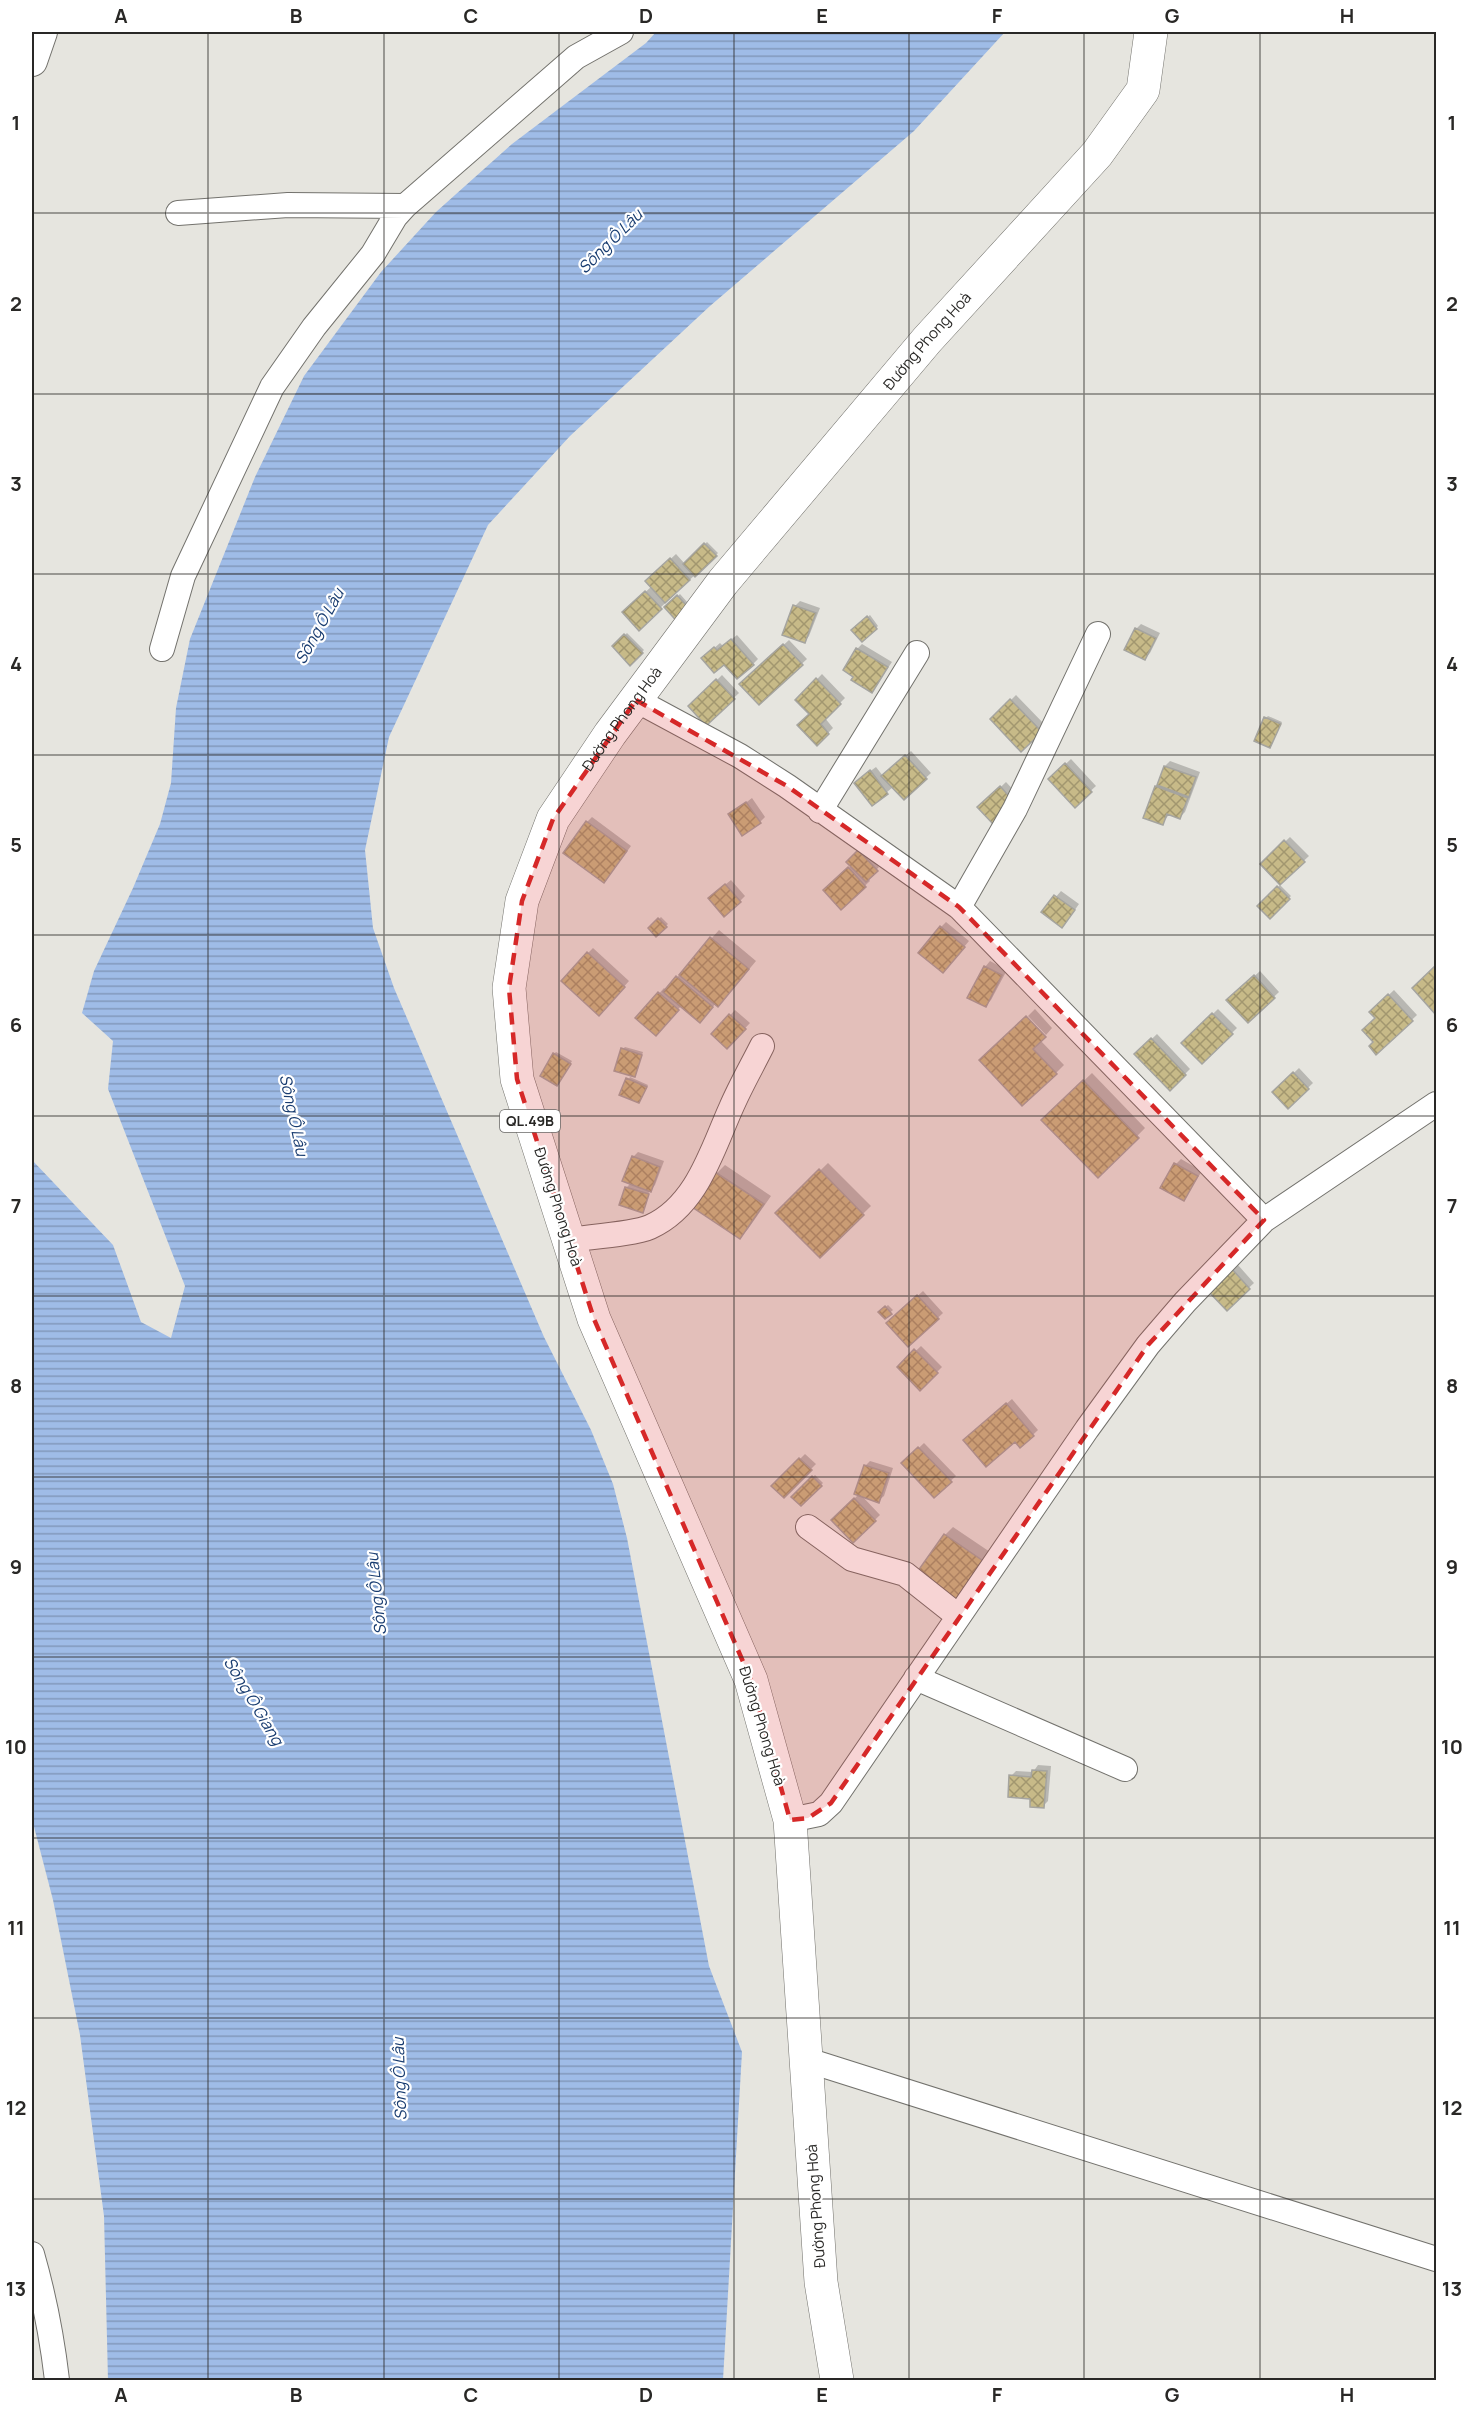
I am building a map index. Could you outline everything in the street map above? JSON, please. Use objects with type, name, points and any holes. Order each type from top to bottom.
[{"type":"main road","name":"Đường Phong Hoà","points":[[837,2380],[821,2283],[790,1820],[751,1680],[594,1319],[517,1079],[509,988],[522,901],[553,819],[636,700],[723,582],[927,340],[1097,154],[1143,90],[1150,32]]},
{"type":"street","points":[[32,61],[42,32]]},
{"type":"street","points":[[162,649],[183,576],[272,387],[314,327],[373,254],[395,217],[576,57],[621,32]]},
{"type":"street","points":[[178,213],[288,205],[405,206]]},
{"type":"street","points":[[958,907],[1015,809],[1098,634]]},
{"type":"street","points":[[820,811],[917,653]]},
{"type":"street","points":[[636,700],[740,756],[787,786],[958,907],[1264,1220]]},
{"type":"street","points":[[569,1239],[649,1228],[683,1202],[696,1184],[762,1046]]},
{"type":"street","points":[[790,1820],[819,1814],[831,1803],[1087,1429],[1148,1346],[1185,1302],[1264,1220],[1437,1104]]},
{"type":"street","points":[[808,1527],[852,1559],[905,1574],[958,1616]]},
{"type":"street","points":[[916,1678],[1125,1769]]},
{"type":"street","points":[[807,2060],[1437,2259]]},
{"type":"street","points":[[32,2254],[50,2326],[57,2380]]},
{"type":"highlighted area","points":[[636,700],[787,786],[959,907],[1264,1220],[1148,1345],[831,1803],[808,1818],[790,1820],[751,1680],[594,1319],[517,1079],[509,988],[522,901],[553,819]]},
{"type":"water","points":[[656,32],[1005,32],[914,131],[710,306],[570,436],[488,525],[389,737],[365,850],[373,928],[394,988],[544,1337],[591,1430],[613,1484],[627,1538],[709,1966],[742,2052],[723,2380],[108,2380],[104,2216],[80,2035],[53,1900],[32,1819],[32,1160],[113,1245],[141,1322],[171,1338],[185,1286],[108,1089],[113,1041],[82,1013],[94,971],[160,824],[171,783],[176,708],[190,639],[255,477],[304,376],[381,272],[436,212],[512,144],[646,43]]},
{"type":"building","points":[[704,543],[717,556],[695,577],[683,564]]},
{"type":"building","points":[[670,558],[690,580],[665,603],[645,581]]},
{"type":"building","points":[[645,591],[662,609],[639,631],[622,612]]},
{"type":"building","points":[[677,595],[694,614],[681,626],[664,607]]},
{"type":"building","points":[[793,605],[816,613],[805,643],[782,635]]},
{"type":"building","points":[[867,616],[877,629],[862,642],[851,630]]},
{"type":"building","points":[[1135,628],[1156,638],[1145,660],[1124,650]]},
{"type":"building","points":[[624,634],[643,653],[630,666],[612,646]]},
{"type":"building","points":[[731,639],[754,665],[737,679],[724,665],[714,673],[701,658],[714,647],[717,650]]},
{"type":"building","points":[[783,644],[803,665],[759,705],[739,684]]},
{"type":"building","points":[[856,648],[888,667],[872,693],[851,680],[853,677],[843,670]]},
{"type":"building","points":[[816,678],[841,704],[821,724],[829,734],[817,746],[797,725],[809,714],[795,700]]},
{"type":"building","points":[[716,679],[735,699],[706,726],[688,706]]},
{"type":"building","points":[[1010,699],[1042,732],[1021,752],[990,719]]},
{"type":"building","points":[[1264,717],[1281,724],[1270,748],[1254,741]]},
{"type":"building","points":[[905,755],[927,779],[904,800],[881,776]]},
{"type":"building","points":[[1065,763],[1092,792],[1075,808],[1048,779]]},
{"type":"building","points":[[1164,766],[1196,777],[1189,797],[1157,785]]},
{"type":"building","points":[[870,770],[888,794],[872,806],[854,783]]},
{"type":"building","points":[[1000,786],[1015,803],[993,824],[977,807]]},
{"type":"building","points":[[1155,786],[1188,798],[1180,819],[1167,814],[1163,825],[1143,818]]},
{"type":"building","points":[[746,802],[761,823],[742,836],[728,814]]},
{"type":"building","points":[[586,821],[627,851],[604,883],[563,853]]},
{"type":"building","points":[[1284,840],[1305,862],[1280,885],[1260,864]]},
{"type":"building","points":[[858,850],[878,871],[866,882],[846,862]]},
{"type":"building","points":[[848,867],[866,887],[841,910],[823,890]]},
{"type":"building","points":[[725,884],[741,902],[724,917],[708,898]]},
{"type":"building","points":[[1277,886],[1290,899],[1270,919],[1257,906]]},
{"type":"building","points":[[1054,895],[1075,910],[1062,928],[1041,912]]},
{"type":"building","points":[[658,918],[667,927],[656,937],[648,928]]},
{"type":"building","points":[[940,926],[965,947],[943,973],[918,953]]},
{"type":"building","points":[[710,937],[749,969],[718,1007],[679,975]]},
{"type":"building","points":[[587,952],[625,987],[599,1016],[561,981]]},
{"type":"building","points":[[1436,965],[1436,1015],[1412,988]]},
{"type":"building","points":[[984,966],[1002,975],[986,1007],[967,998]]},
{"type":"building","points":[[1254,975],[1275,998],[1248,1023],[1226,1000]]},
{"type":"building","points":[[676,976],[713,1007],[700,1023],[663,992]]},
{"type":"building","points":[[658,992],[679,1010],[656,1036],[635,1018]]},
{"type":"building","points":[[1388,994],[1413,1021],[1376,1055],[1369,1046],[1373,1042],[1362,1030],[1375,1018],[1369,1012]]},
{"type":"building","points":[[1212,1013],[1233,1034],[1202,1064],[1181,1043]]},
{"type":"building","points":[[729,1014],[746,1029],[727,1049],[711,1034]]},
{"type":"building","points":[[1026,1016],[1046,1037],[1033,1049],[1057,1074],[1022,1106],[979,1060]]},
{"type":"building","points":[[1151,1038],[1186,1075],[1170,1091],[1134,1054]]},
{"type":"building","points":[[621,1048],[642,1055],[635,1077],[614,1071]]},
{"type":"building","points":[[553,1053],[571,1064],[557,1086],[540,1076]]},
{"type":"building","points":[[1293,1072],[1309,1089],[1288,1109],[1272,1092]]},
{"type":"building","points":[[626,1078],[647,1087],[639,1103],[619,1095]]},
{"type":"building","points":[[1083,1080],[1139,1138],[1098,1178],[1041,1120]]},
{"type":"building","points":[[632,1156],[660,1167],[651,1192],[622,1181]]},
{"type":"building","points":[[1174,1163],[1198,1176],[1184,1201],[1160,1188]]},
{"type":"building","points":[[819,1169],[864,1215],[820,1258],[775,1213]]},
{"type":"building","points":[[715,1172],[764,1204],[740,1239],[692,1207]]},
{"type":"building","points":[[625,1187],[649,1194],[643,1213],[619,1205]]},
{"type":"building","points":[[1232,1269],[1250,1289],[1227,1311],[1208,1291]]},
{"type":"building","points":[[917,1295],[939,1319],[908,1347],[886,1323]]},
{"type":"building","points":[[885,1306],[892,1314],[885,1319],[878,1312]]},
{"type":"building","points":[[914,1349],[938,1373],[920,1391],[897,1367]]},
{"type":"building","points":[[1006,1403],[1034,1436],[1020,1448],[1015,1442],[986,1467],[963,1440]]},
{"type":"building","points":[[918,1447],[952,1482],[934,1498],[901,1463]]},
{"type":"building","points":[[799,1458],[812,1470],[784,1498],[771,1486]]},
{"type":"building","points":[[864,1465],[889,1473],[879,1503],[854,1494]]},
{"type":"building","points":[[812,1476],[822,1486],[801,1506],[791,1497]]},
{"type":"building","points":[[854,1498],[876,1521],[853,1543],[831,1520]]},
{"type":"building","points":[[944,1534],[986,1563],[957,1604],[915,1575]]},
{"type":"building","points":[[1032,1770],[1047,1771],[1044,1808],[1030,1807],[1030,1799],[1008,1797],[1009,1775],[1031,1777]]},
{"type":"water label","name":"Sông Ô Lâu","points":[[610,241]]},
{"type":"water label","name":"Sông Ô Lâu","points":[[319,626]]},
{"type":"water label","name":"Sông Ô Lâu","points":[[294,1115]]},
{"type":"water label","name":"Sông Ô Lâu","points":[[376,1594]]},
{"type":"water label","name":"Sông Ô Giang","points":[[254,1701]]},
{"type":"water label","name":"Sông Ô Lâu","points":[[399,2079]]}]
